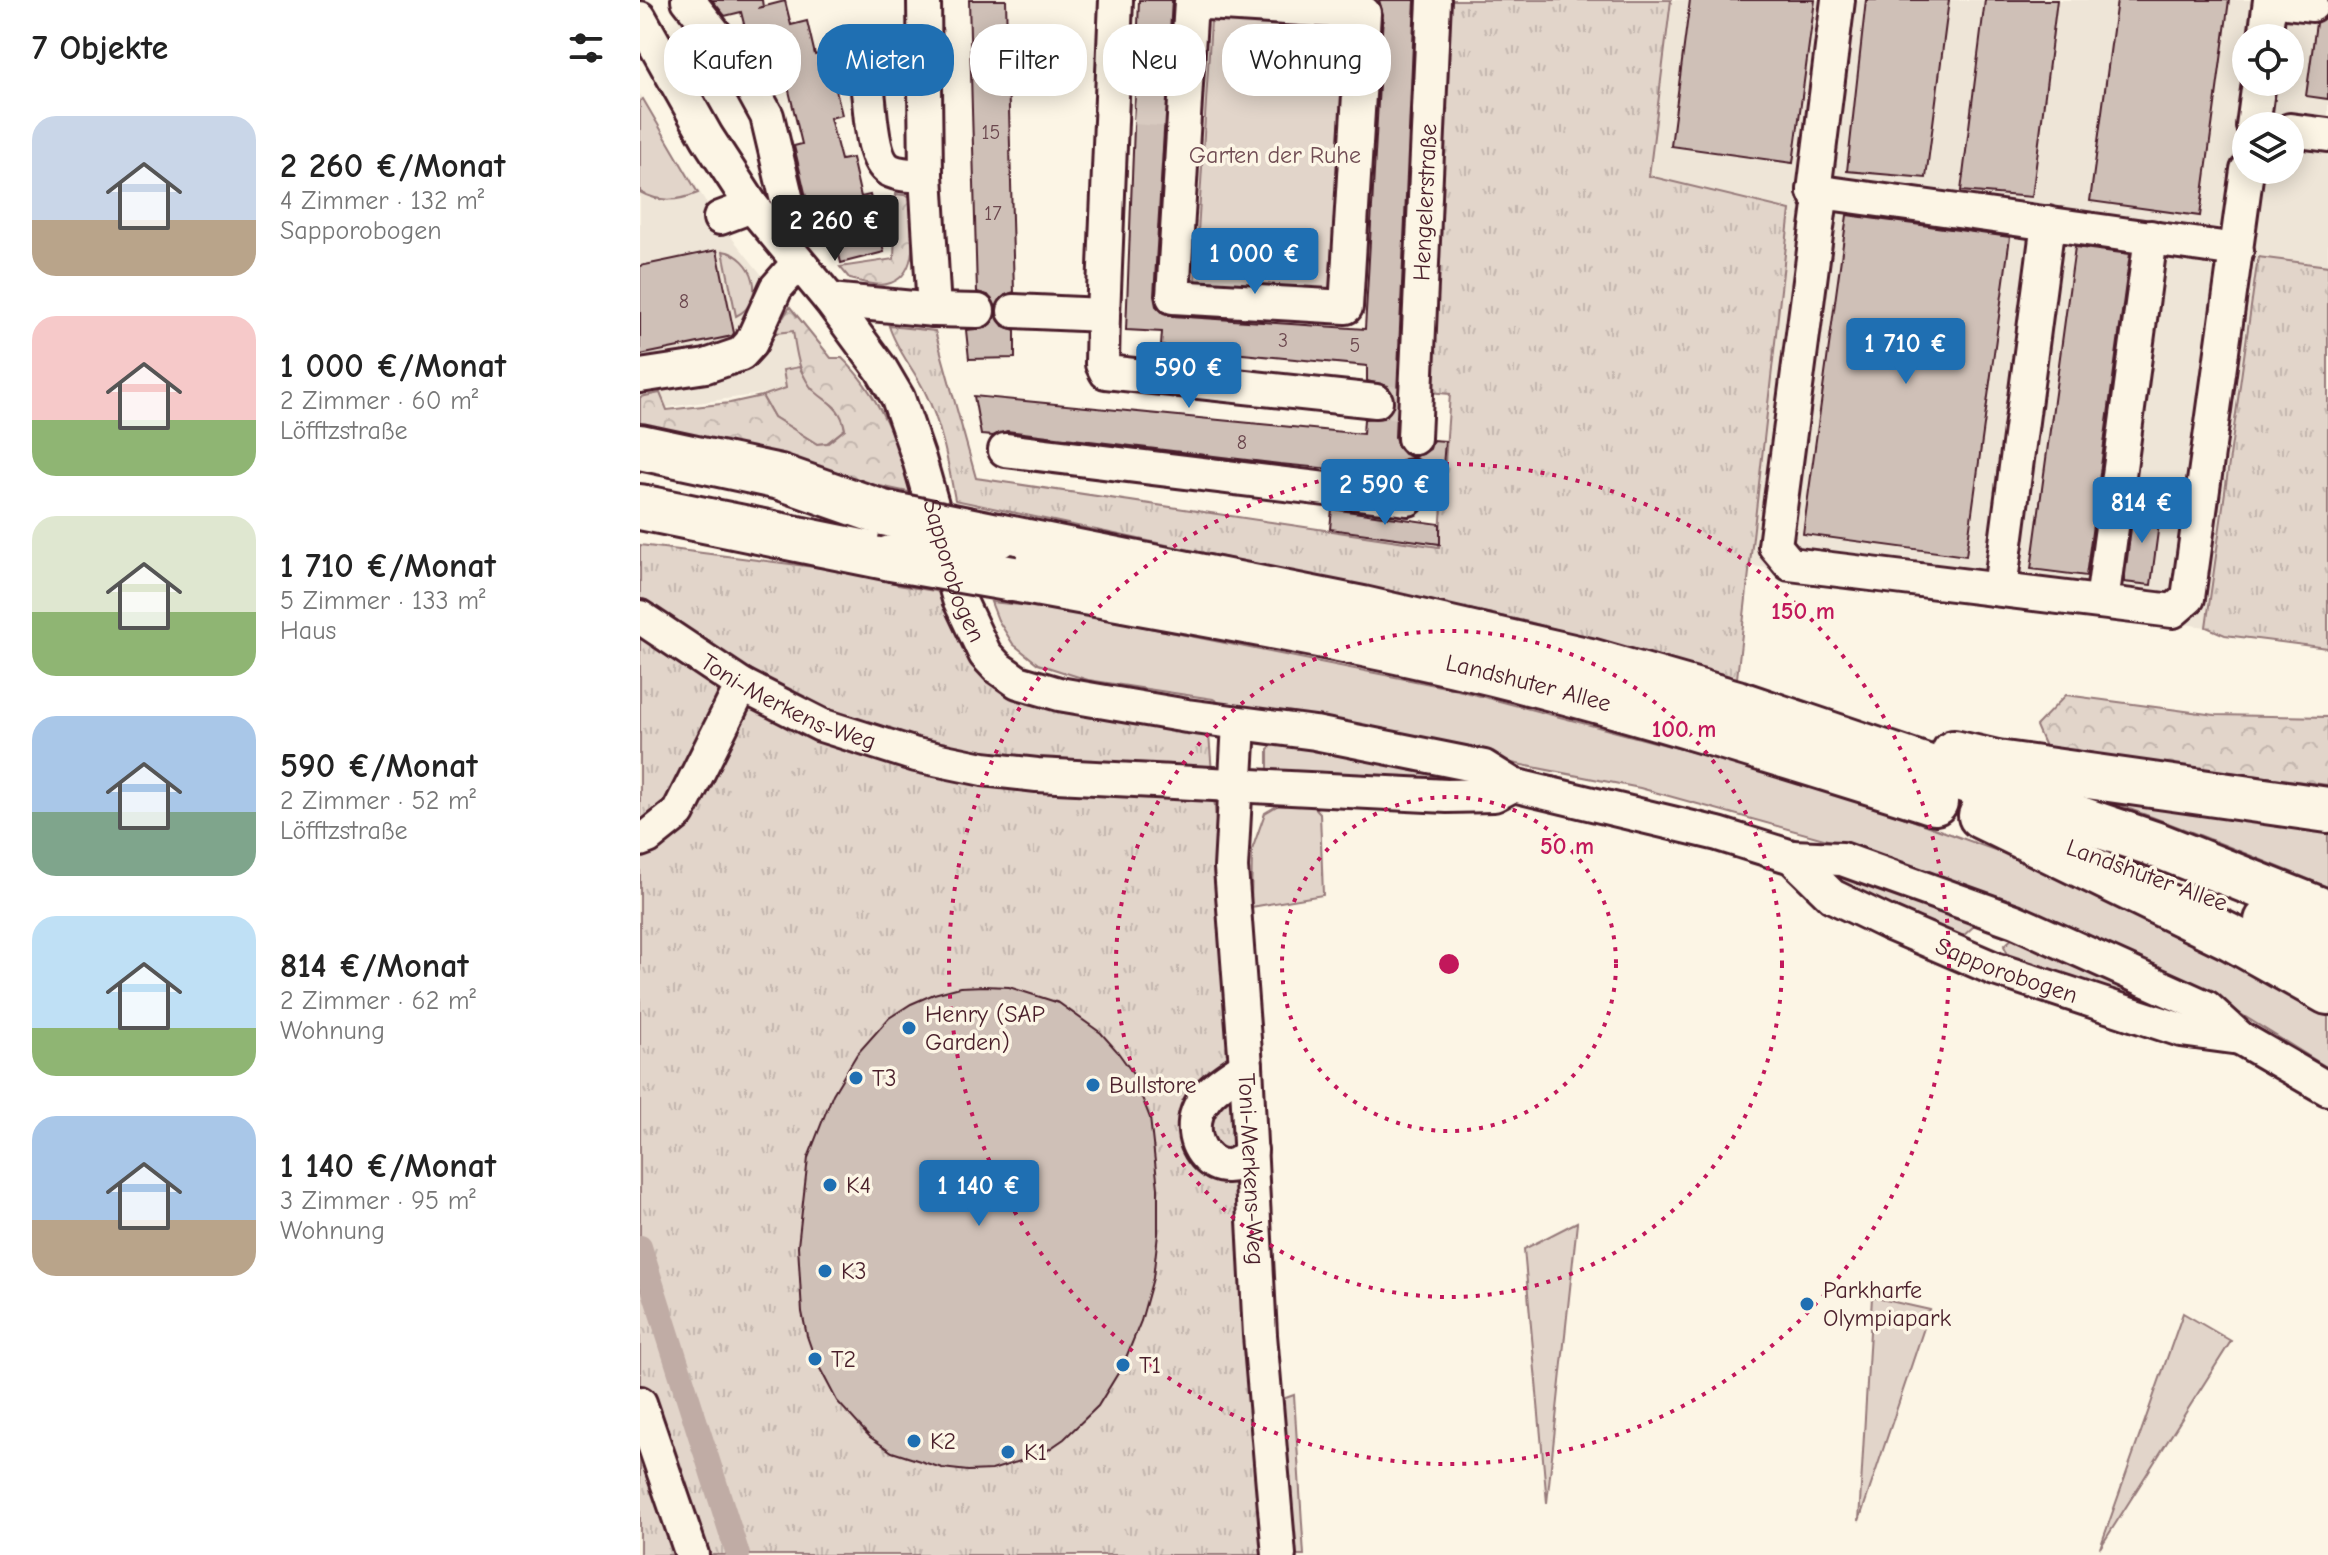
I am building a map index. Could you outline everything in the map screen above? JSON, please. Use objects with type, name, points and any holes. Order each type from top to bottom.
[{"type":"highway","points":[[640,447],[780,477],[883,513]]},
{"type":"highway","points":[[640,479],[883,513]]},
{"type":"highway","points":[[640,507],[891,558]]},
{"type":"highway","name":"Landshuter Allee","points":[[883,513],[1502,640],[1590,661],[1737,703],[2157,845],[2328,913]]},
{"type":"highway","points":[[640,532],[891,558]]},
{"type":"highway","name":"Landshuter Allee","points":[[891,558],[1331,639],[1491,673],[1660,716],[2136,867],[2328,946]]},
{"type":"highway","name":"Landshuter Allee","points":[[1737,703],[1997,763],[2321,807]]},
{"type":"highway","points":[[1981,816],[2232,938],[2328,992]]},
{"type":"street","points":[[688,0],[738,63],[767,116],[793,226]]},
{"type":"street","points":[[924,0],[926,175],[934,310]]},
{"type":"street","points":[[1116,0],[1123,108],[1103,315],[1102,364],[1106,372],[1397,403]]},
{"type":"street","name":"Hengelerstraße","points":[[1414,438],[1397,403],[1434,0]]},
{"type":"street","points":[[1838,0],[1814,191],[1820,205],[1775,546],[1790,564],[2173,611],[2188,598],[2245,184]]},
{"type":"street","points":[[2267,24],[2270,0],[2312,5]]},
{"type":"street","points":[[1191,2],[1364,13],[1346,307],[1173,297],[1178,111],[1191,2]]},
{"type":"street","name":"Sapporobogen","points":[[640,18],[651,64],[707,137],[752,206],[830,300],[881,369],[898,398],[959,599],[985,654],[1008,676],[1043,691],[1239,724],[1315,733],[1484,767],[1513,785],[1705,831],[1792,857],[1842,859],[2015,921],[2206,1007],[2240,1038],[2328,1089]]},
{"type":"street","points":[[868,96],[875,150],[882,164],[891,171],[926,175]]},
{"type":"street","points":[[2304,132],[2328,135]]},
{"type":"street","points":[[1814,191],[2237,250]]},
{"type":"street","points":[[720,218],[752,206]]},
{"type":"street","points":[[2000,589],[2048,223]]},
{"type":"street","points":[[2102,602],[2151,237]]},
{"type":"street","points":[[640,376],[706,366],[741,354],[734,344],[751,343],[776,288],[798,263]]},
{"type":"street","points":[[830,300],[978,311]]},
{"type":"street","points":[[1014,311],[1103,315]]},
{"type":"street","points":[[1005,450],[1408,499],[1412,477]]},
{"type":"street","name":"Toni-Merkens-Weg","points":[[640,617],[742,685],[821,725],[916,755],[983,769],[1077,778],[1234,785]]},
{"type":"street","points":[[640,840],[678,813],[742,685]]},
{"type":"street","name":"Toni-Merkens-Weg","points":[[1239,724],[1231,868],[1246,1066],[1260,1335],[1279,1555]]},
{"type":"street","name":"Sapporobogen","points":[[1234,785],[1447,796],[1494,795],[1513,785]]},
{"type":"street","name":"Sapporobogen","points":[[1792,857],[1832,896],[1995,969],[2181,1030],[2240,1038]]},
{"type":"street","points":[[1246,1066],[1205,1098],[1197,1121],[1196,1144],[1205,1158],[1218,1164],[1239,1161],[1251,1150]]},
{"type":"street","points":[[640,1403],[692,1555]]},
{"type":"shaded area","points":[[1671,0],[2328,0],[2328,266],[2258,257],[2206,627],[1752,566],[1649,176]]},
{"type":"shaded area","points":[[640,94],[715,217],[787,306],[781,315],[790,324],[806,352],[788,390],[640,409]]},
{"type":"green space","points":[[1446,0],[1671,0],[1649,176],[1790,210],[1737,678],[1529,622],[955,500],[936,418],[889,326],[935,331],[976,478],[1439,547],[1450,394],[1429,392]]},
{"type":"green space","name":"Garten der Ruhe","points":[[1211,20],[1275,24],[1222,24],[1222,96],[1351,96],[1338,290],[1195,281]]},
{"type":"green space","points":[[643,99],[698,193],[669,200],[640,192],[640,101]]},
{"type":"green space","points":[[896,194],[911,196],[913,234],[906,271],[898,279],[883,285],[850,279],[840,267],[894,259]]},
{"type":"green space","points":[[723,251],[743,261],[753,280],[752,300],[736,316]]},
{"type":"green space","points":[[2258,257],[2328,266],[2328,648],[2225,635],[2206,627]]},
{"type":"green space","points":[[790,307],[831,358],[842,358],[867,388],[894,438],[913,493],[640,436],[640,397],[660,393],[667,410],[762,396],[774,417],[817,444],[828,443],[845,429],[839,413],[806,380],[798,360],[793,331],[777,333],[776,328]]},
{"type":"green space","points":[[799,367],[812,389],[824,396],[842,416],[845,429],[827,443],[817,444],[774,417],[762,396],[786,388],[783,370]]},
{"type":"green space","points":[[640,545],[892,577],[898,585],[941,592],[954,629],[970,660],[994,686],[1028,704],[1209,735],[1233,1031],[1268,1555],[640,1555]]},
{"type":"green space","points":[[991,602],[1050,608],[1450,688],[1806,782],[2089,884],[2328,1013],[2328,1068],[2234,1010],[2011,906],[1860,849],[1640,788],[1235,712],[1213,699],[1088,680],[1038,664],[1013,644]]},
{"type":"green space","points":[[2066,695],[2215,715],[2328,717],[2328,785],[2046,749],[2036,726]]},
{"type":"green space","points":[[1275,743],[1474,775],[1496,783],[1268,771],[1268,749]]},
{"type":"green space","points":[[2074,791],[2328,831],[2328,887],[2170,824]]},
{"type":"green space","points":[[1282,803],[1311,803],[1320,813],[1323,895],[1251,907],[1252,850],[1265,813]]},
{"type":"green space","points":[[1818,863],[1969,914],[1973,927],[1961,938],[1950,939],[1818,871]]},
{"type":"green space","points":[[2017,934],[2190,1010],[2188,1021],[2012,963],[2004,946]]},
{"type":"green space","points":[[1577,1223],[1547,1503],[1524,1249]]},
{"type":"green space","points":[[1872,1297],[1930,1310],[1859,1521]]},
{"type":"green space","points":[[2183,1313],[2231,1341],[2100,1548]]},
{"type":"green space","points":[[1294,1395],[1304,1555],[1293,1555],[1280,1400]]},
{"type":"building","points":[[712,0],[762,0],[763,7],[785,1],[791,24],[744,24],[741,12],[725,16]]},
{"type":"building","points":[[969,0],[1006,0],[1007,24],[970,24],[970,36]]},
{"type":"building","points":[[1139,0],[1172,0],[1171,24],[1138,24]]},
{"type":"building","points":[[1379,0],[1415,0],[1395,437],[1398,447],[1412,457],[1430,449],[1433,440],[1445,441],[1442,479],[1431,478],[1425,463],[1415,458],[1398,464],[1393,475],[1007,431],[993,436],[981,435],[974,396],[1363,434],[1364,419],[1384,418],[1392,412],[1395,404],[1394,394],[1388,386],[1367,381],[1367,366],[1161,346],[1162,332],[1126,330],[1135,96],[1166,96],[1154,296],[1156,306],[1172,316],[1365,329],[1378,96],[1391,96],[1391,24],[1382,24]]},
{"type":"building","points":[[1690,0],[1815,0],[1793,163],[1671,146]]},
{"type":"building","points":[[1866,0],[1949,0],[1926,178],[1847,171]]},
{"type":"building","points":[[1985,0],[2057,0],[2032,197],[1961,191]]},
{"type":"building","points":[[2117,0],[2229,0],[2200,216],[2090,201]]},
{"type":"building","points":[[2328,15],[2328,99],[2306,96],[2316,23]]},
{"type":"building","points":[[807,21],[817,54],[817,96],[837,96],[842,115],[830,118],[841,160],[852,158],[861,197],[870,195],[884,252],[841,263],[827,205],[809,210],[794,146],[802,144],[790,96],[801,96],[801,24],[795,24]]},
{"type":"building","points":[[972,96],[1009,96],[1014,292],[1005,295],[996,307],[988,295],[977,292]]},
{"type":"building","points":[[1847,215],[2010,237],[1966,556],[1803,534]]},
{"type":"building","points":[[2075,247],[2130,254],[2086,576],[2031,569]]},
{"type":"building","points":[[717,250],[734,333],[732,336],[640,355],[640,266]]},
{"type":"building","points":[[996,315],[1003,326],[1015,330],[1015,358],[969,359],[966,330],[986,328]]},
{"type":"building","points":[[2134,505],[2161,508],[2151,585],[2124,582]]},
{"type":"building","points":[[1332,509],[1440,524],[1440,544],[1330,529]]},
{"type":"building","points":[[960,987],[1009,987],[1059,1003],[1101,1033],[1132,1072],[1150,1118],[1158,1188],[1158,1234],[1153,1278],[1141,1321],[1123,1365],[1098,1406],[1064,1439],[1042,1454],[992,1470],[968,1471],[942,1468],[892,1452],[870,1437],[837,1401],[807,1336],[802,1312],[798,1246],[808,1158],[833,1094],[857,1054],[889,1018],[911,1004]]},
{"type":"waterway","points":[[640,1247],[738,1555]]},
{"type":"tunnel","points":[[1135,108],[1171,111]]},
{"type":"tunnel","points":[[1376,401],[1400,403]]},
{"type":"place","name":"Henry (SAP Garden)","points":[[909,1028]]},
{"type":"place","name":"T3","points":[[856,1078]]},
{"type":"place","name":"Bullstore","points":[[1093,1085]]},
{"type":"place","name":"K4","points":[[830,1185]]},
{"type":"place","name":"K3","points":[[825,1271]]},
{"type":"place","name":"Parkharfe Olympiapark","points":[[1807,1304]]},
{"type":"place","name":"T2","points":[[815,1359]]},
{"type":"place","name":"T1","points":[[1123,1365]]},
{"type":"place","name":"K2","points":[[914,1441]]},
{"type":"place","name":"K1","points":[[1008,1452]]}]
